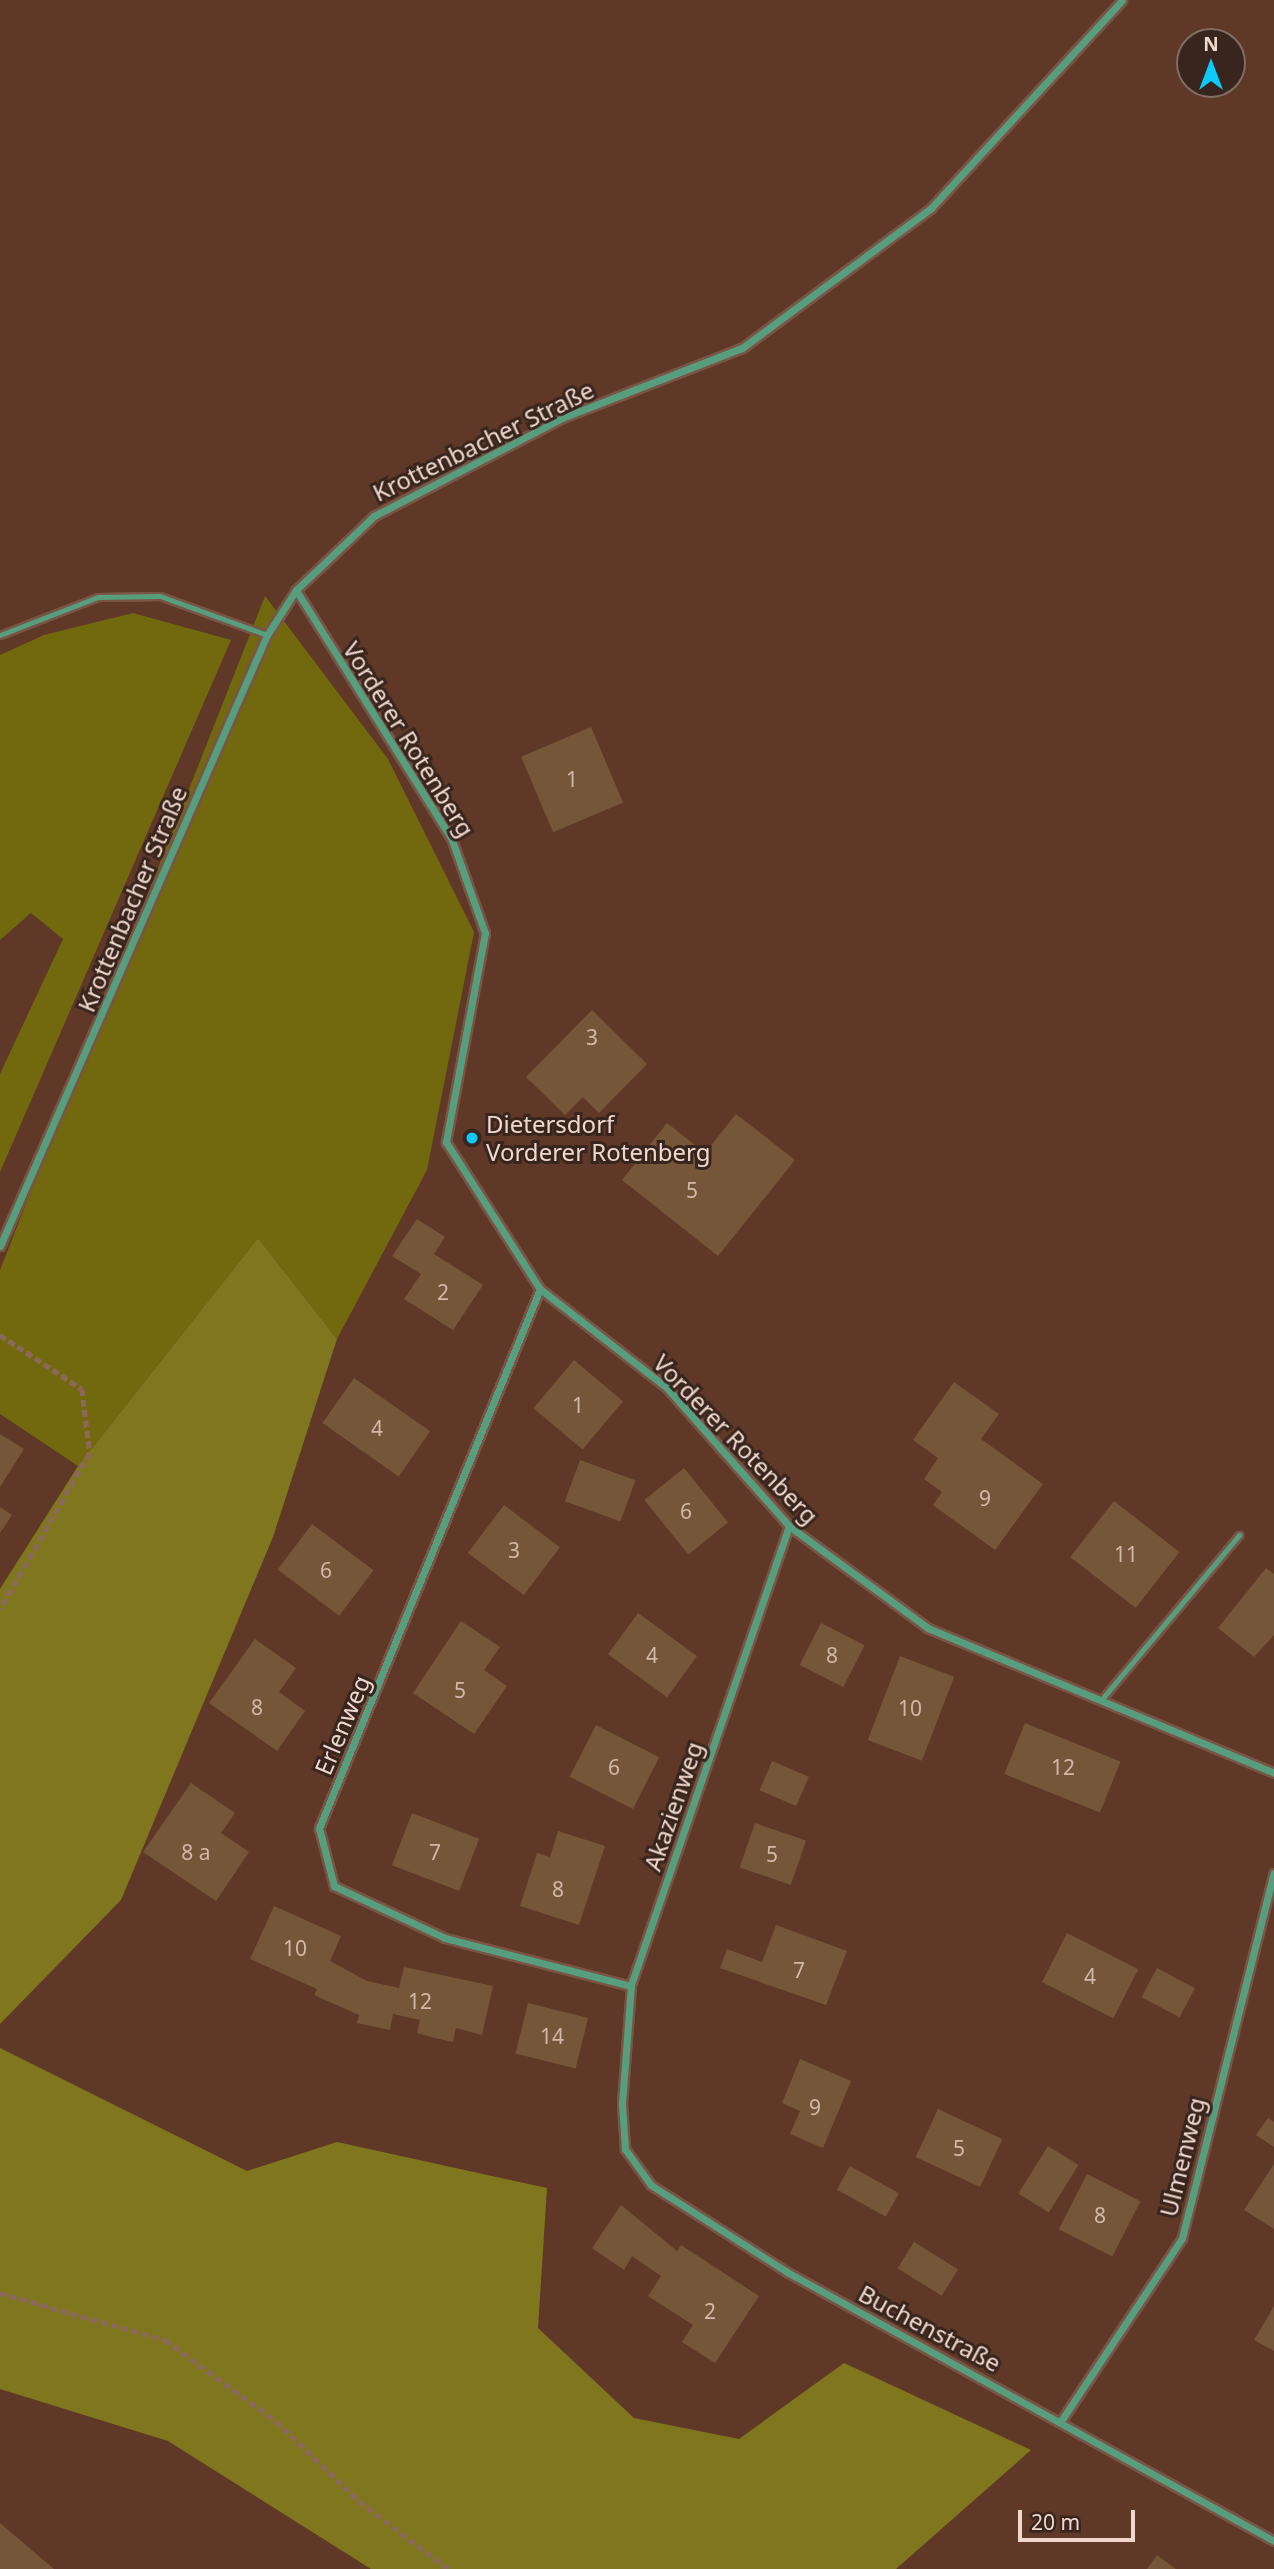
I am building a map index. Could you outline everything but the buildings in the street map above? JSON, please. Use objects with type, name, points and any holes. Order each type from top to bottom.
[{"type":"street","name":"Krottenbacher Straße","points":[[0,1246],[267,635],[296,590],[374,516],[562,418],[742,348],[931,208],[1122,0]]},
{"type":"street","name":"Vorderer Rotenberg","points":[[296,590],[452,840],[485,933],[446,1142],[540,1289],[667,1388],[789,1526],[928,1628],[1274,1773]]},
{"type":"street","name":"Erlenweg","points":[[540,1289],[319,1828],[334,1886],[445,1938],[631,1986]]},
{"type":"street","name":"Akazienweg","points":[[622,2104],[631,1986],[789,1526]]},
{"type":"street","name":"Ulmenweg","points":[[1061,2420],[1182,2238],[1274,1873]]},
{"type":"street","name":"Buchenstraße","points":[[622,2104],[625,2149],[651,2185],[787,2272],[1061,2420],[1274,2541]]},
{"type":"lane","points":[[0,635],[98,597],[160,596],[267,635]]},
{"type":"lane","points":[[1102,1699],[1239,1535]]},
{"type":"path","points":[[0,1335],[82,1389],[90,1453],[0,1610]]},
{"type":"path","points":[[0,2293],[166,2340],[276,2420],[359,2501],[448,2569]]},
{"type":"shaded area","points":[[265,596],[388,759],[474,932],[427,1170],[337,1339],[258,1238],[78,1466],[0,1414],[0,1270]]},
{"type":"shaded area","points":[[133,613],[231,640],[0,1172],[0,1074],[63,939],[31,913],[0,940],[0,655],[44,635]]},
{"type":"shaded area","points":[[258,1238],[337,1339],[273,1537],[121,1900],[0,2024],[0,1589],[78,1466]]},
{"type":"shaded area","points":[[0,2048],[247,2171],[337,2142],[547,2188],[538,2328],[634,2418],[739,2439],[844,2363],[1031,2450],[896,2569],[371,2569],[168,2441],[0,2389]]},
{"type":"place","name":"Dietersdorf Vorderer Rotenberg","points":[[472,1138]]}]
